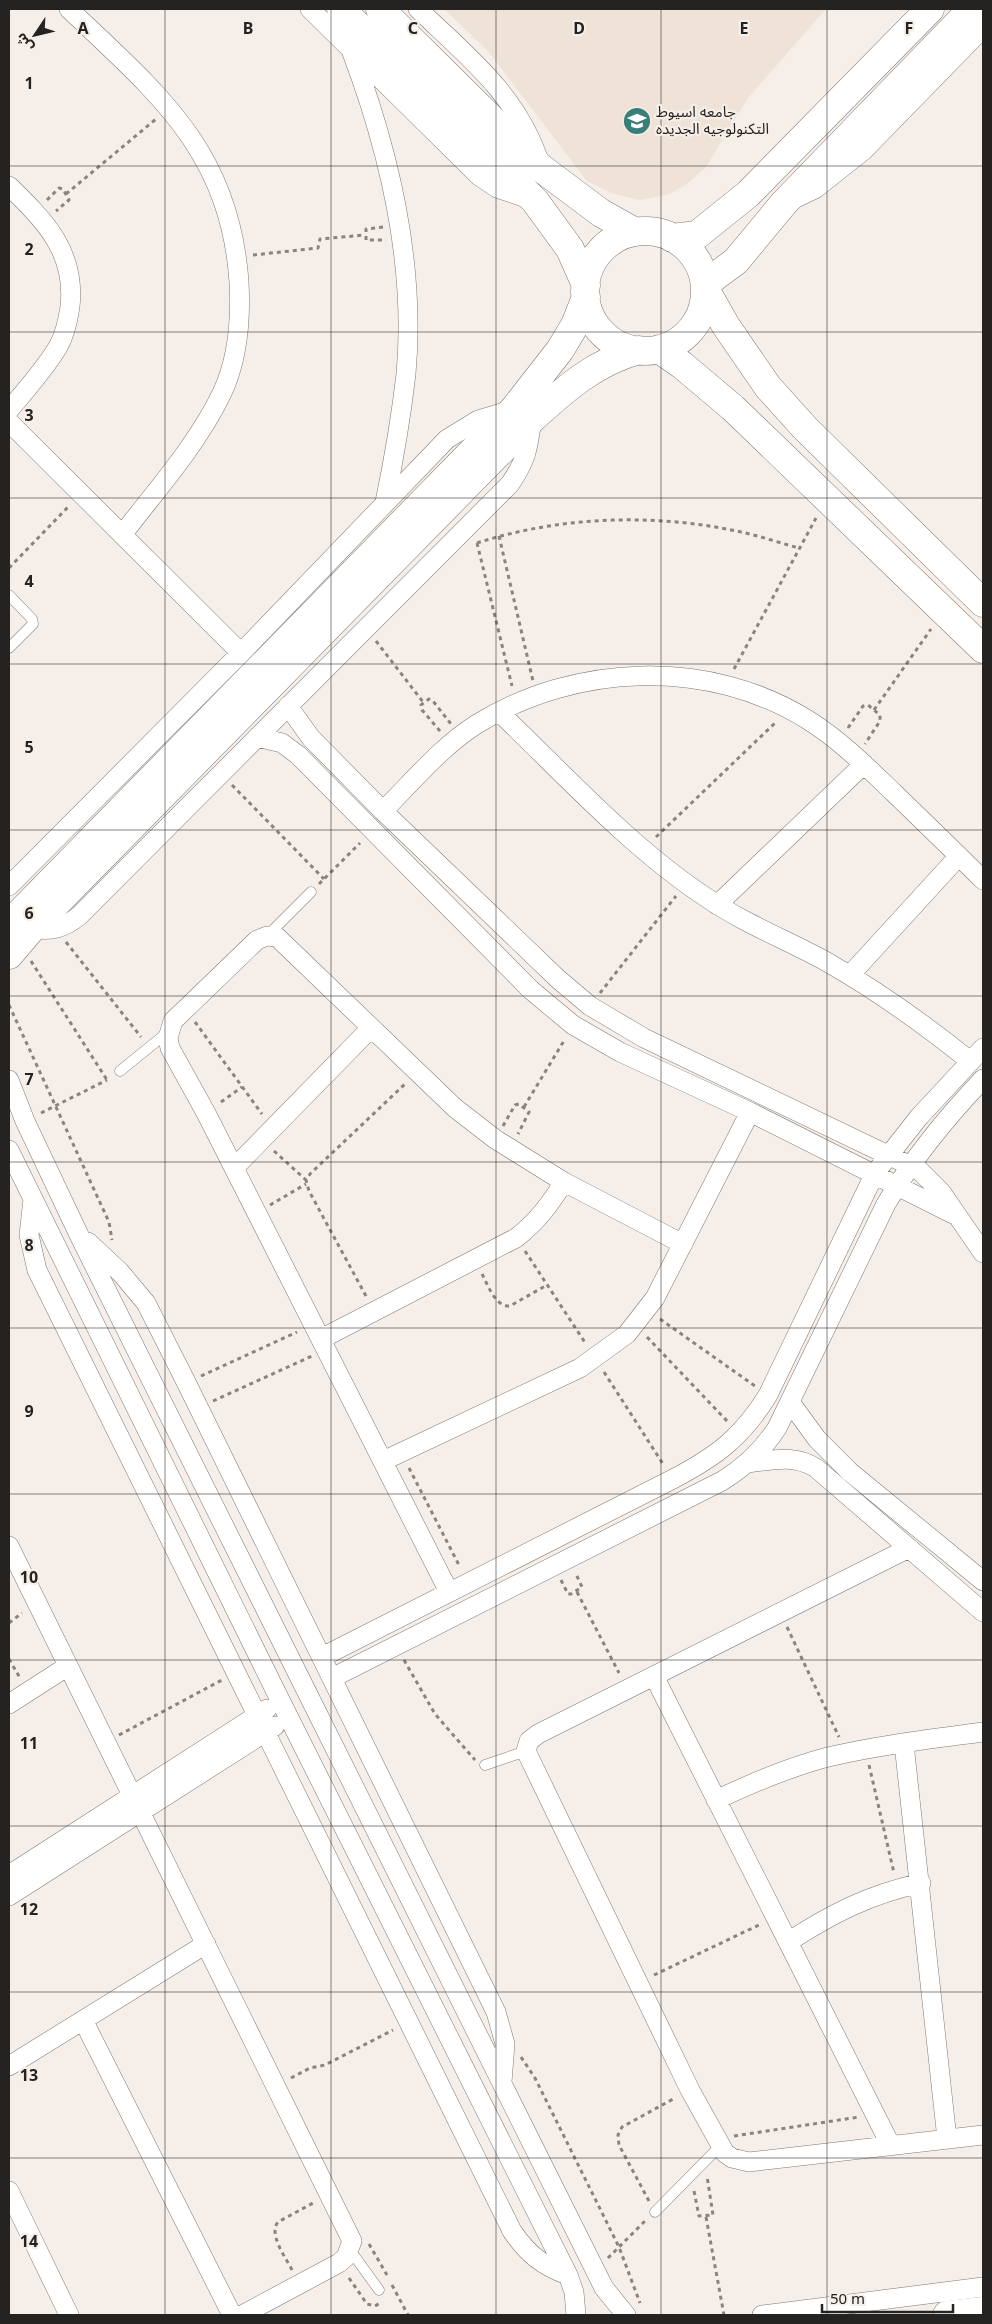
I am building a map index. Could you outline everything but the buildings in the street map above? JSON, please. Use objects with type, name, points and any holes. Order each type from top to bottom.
[{"type":"main road","points":[[341,9],[535,201],[570,249],[586,291],[590,313],[603,333],[623,346],[649,350],[682,365],[733,408],[983,649]]},
{"type":"main road","points":[[380,9],[541,168],[601,213],[635,232]]},
{"type":"main road","points":[[672,238],[697,235],[748,194],[930,9]]},
{"type":"main road","points":[[705,287],[736,261],[784,203],[972,9]]},
{"type":"main road","points":[[25,936],[523,414],[588,372],[621,355],[649,350],[678,341],[693,328],[702,309],[705,287],[702,270],[684,246],[661,233],[635,232],[614,240],[596,256],[589,270],[586,291],[574,325],[523,414]]},
{"type":"main road","points":[[705,287],[726,326],[768,387],[804,428],[983,603]]},
{"type":"main road","points":[[947,2315],[983,2311]]},
{"type":"street","points":[[69,9],[170,107],[195,142],[215,179],[229,219],[237,257],[240,304],[236,346],[222,391],[200,432],[122,535]]},
{"type":"street","points":[[310,9],[479,176],[497,188],[535,201]]},
{"type":"street","points":[[418,9],[508,99],[526,128],[541,168]]},
{"type":"street","points":[[784,203],[815,189],[845,166],[983,28]]},
{"type":"street","points":[[351,50],[372,107],[389,165],[400,224],[407,306],[405,381],[398,437],[385,502]]},
{"type":"street","points":[[9,186],[39,216],[58,243],[68,267],[71,294],[68,320],[60,345],[45,367],[9,410]]},
{"type":"street","points":[[9,886],[241,653],[447,439],[478,420],[523,414],[528,452],[522,467],[510,484],[79,916],[68,924],[25,936]]},
{"type":"street","points":[[9,422],[241,653]]},
{"type":"street","points":[[383,810],[456,740],[499,712],[517,704],[588,681],[626,676],[664,675],[702,679],[774,702],[808,719],[839,741],[983,880]]},
{"type":"street","points":[[288,706],[311,738],[383,810],[558,979],[590,1006],[625,1029],[926,1175],[959,1217],[983,1253]]},
{"type":"street","points":[[322,1657],[709,1460],[740,1434],[768,1395],[875,1173],[887,1156],[976,1054],[850,976],[717,905],[685,884],[643,849],[499,712]]},
{"type":"street","points":[[257,737],[282,744],[298,754],[531,990],[573,1024],[620,1052],[750,1112],[875,1173],[959,1217]]},
{"type":"street","points":[[717,905],[860,760]]},
{"type":"street","points":[[850,976],[959,856]]},
{"type":"street","points":[[449,1592],[206,1113],[170,1048],[168,1032],[173,1021],[257,940],[267,936],[282,940],[455,1108],[502,1145],[564,1182],[682,1244]]},
{"type":"street","points":[[234,1168],[371,1028]]},
{"type":"street","points":[[332,1678],[722,1482],[748,1463],[769,1441],[790,1402],[886,1204],[910,1166],[948,1117],[983,1079]]},
{"type":"street","points":[[9,1080],[24,1121],[80,1235],[595,2271],[604,2288],[634,2311]]},
{"type":"street","points":[[383,1461],[580,1368],[615,1345],[636,1326],[647,1310],[750,1112]]},
{"type":"street","points":[[9,1150],[285,1709],[568,2275],[574,2292],[576,2315]]},
{"type":"street","points":[[320,1338],[504,1245],[528,1229],[548,1208],[564,1182]]},
{"type":"street","points":[[33,1199],[29,1235],[37,1270],[512,2230],[522,2246],[535,2259],[550,2269],[568,2275]]},
{"type":"street","points":[[80,1235],[120,1272],[146,1303],[186,1382],[496,2012],[505,2044],[502,2082]]},
{"type":"street","points":[[790,1402],[817,1439],[839,1461],[983,1581]]},
{"type":"street","points":[[748,1463],[782,1458],[809,1463],[983,1612]]},
{"type":"street","points":[[9,1546],[352,2241],[346,2257],[339,2263],[242,2315]]},
{"type":"street","points":[[909,1548],[533,1737],[526,1746],[526,1751],[690,2090],[718,2143],[732,2158],[749,2162],[983,2135]]},
{"type":"street","points":[[9,1704],[68,1666]]},
{"type":"street","points":[[654,1676],[891,2146]]},
{"type":"street","points":[[9,1896],[136,1804],[285,1709]]},
{"type":"street","points":[[716,1800],[789,1769],[856,1751],[983,1732]]},
{"type":"street","points":[[904,1744],[921,1883],[947,2139]]},
{"type":"street","points":[[9,1875],[136,1804]]},
{"type":"street","points":[[788,1942],[829,1916],[874,1896],[921,1883]]},
{"type":"street","points":[[9,2066],[206,1944]]},
{"type":"street","points":[[83,2020],[232,2315]]},
{"type":"street","points":[[9,2191],[69,2315]]},
{"type":"street","points":[[762,2315],[983,2287]]},
{"type":"lane","points":[[9,595],[32,619],[33,624],[9,648]]},
{"type":"lane","points":[[267,936],[311,892]]},
{"type":"lane","points":[[120,1071],[168,1032]]},
{"type":"lane","points":[[485,1764],[526,1751]]},
{"type":"lane","points":[[655,2212],[705,2162],[718,2143]]},
{"type":"lane","points":[[350,2250],[379,2290]]},
{"type":"path","points":[[66,194],[170,107]]},
{"type":"path","points":[[59,188],[63,189],[69,198],[68,201],[39,216],[59,188]]},
{"type":"path","points":[[237,257],[318,248],[320,239],[365,235]]},
{"type":"path","points":[[9,568],[81,494]]},
{"type":"path","points":[[725,685],[827,498]]},
{"type":"path","points":[[441,554],[498,536],[559,524],[620,520],[680,522],[724,529],[800,548]]},
{"type":"path","points":[[498,536],[537,696]]},
{"type":"path","points":[[477,543],[517,704]]},
{"type":"path","points":[[874,710],[944,611]]},
{"type":"path","points":[[366,628],[423,702]]},
{"type":"path","points":[[429,699],[433,701],[456,740],[422,710],[421,705],[423,702],[429,699]]},
{"type":"path","points":[[839,741],[861,707],[868,705],[880,715],[880,721],[860,760]]},
{"type":"path","points":[[643,849],[790,710]]},
{"type":"path","points":[[221,774],[324,879]]},
{"type":"path","points":[[311,892],[373,830]]},
{"type":"path","points":[[590,1006],[685,884]]},
{"type":"path","points":[[25,936],[149,1048]]},
{"type":"path","points":[[25,936],[107,1080]]},
{"type":"path","points":[[9,1005],[109,1222],[111,1245],[106,1258]]},
{"type":"path","points":[[185,1009],[242,1087],[268,1134],[306,1182],[374,1312]]},
{"type":"path","points":[[524,1107],[573,1024]]},
{"type":"path","points":[[24,1121],[107,1080],[120,1071]]},
{"type":"path","points":[[257,1213],[306,1182],[310,1174],[418,1072]]},
{"type":"path","points":[[206,1113],[242,1087]]},
{"type":"path","points":[[516,1104],[528,1109],[529,1113],[502,1145],[516,1104]]},
{"type":"path","points":[[474,1261],[498,1302],[506,1306],[510,1306],[547,1285]]},
{"type":"path","points":[[647,1310],[768,1395]]},
{"type":"path","points":[[636,1326],[740,1434]]},
{"type":"path","points":[[186,1382],[320,1338]]},
{"type":"path","points":[[198,1407],[320,1338]]},
{"type":"path","points":[[401,1452],[468,1583]]},
{"type":"path","points":[[577,1592],[627,1690]]},
{"type":"path","points":[[780,1613],[856,1751],[897,1889]]},
{"type":"path","points":[[396,1646],[435,1714],[470,1755],[485,1764]]},
{"type":"path","points":[[106,1742],[236,1672]]},
{"type":"path","points":[[638,1983],[775,1917]]},
{"type":"path","points":[[276,2086],[310,2068],[325,2065],[409,2022]]},
{"type":"path","points":[[505,2044],[522,2057],[529,2067],[619,2247],[634,2311]]},
{"type":"path","points":[[595,2271],[655,2212],[619,2146],[618,2135],[622,2127],[690,2090]]},
{"type":"path","points":[[718,2143],[875,2114]]},
{"type":"path","points":[[691,2175],[698,2215],[700,2218],[714,2214],[705,2162]]},
{"type":"path","points":[[299,2284],[274,2233],[275,2225],[330,2194]]},
{"type":"path","points":[[706,2217],[724,2315]]},
{"type":"shaded area","name":"جامعه اسيوط التكنولوجيه الجديده","points":[[444,9],[826,9],[748,98],[706,167],[687,184],[667,195],[639,200],[611,193],[586,180],[488,51]]},
{"type":"place","name":"جامعه اسيوط التكنولوجيه الجديده","points":[[637,121]]}]
